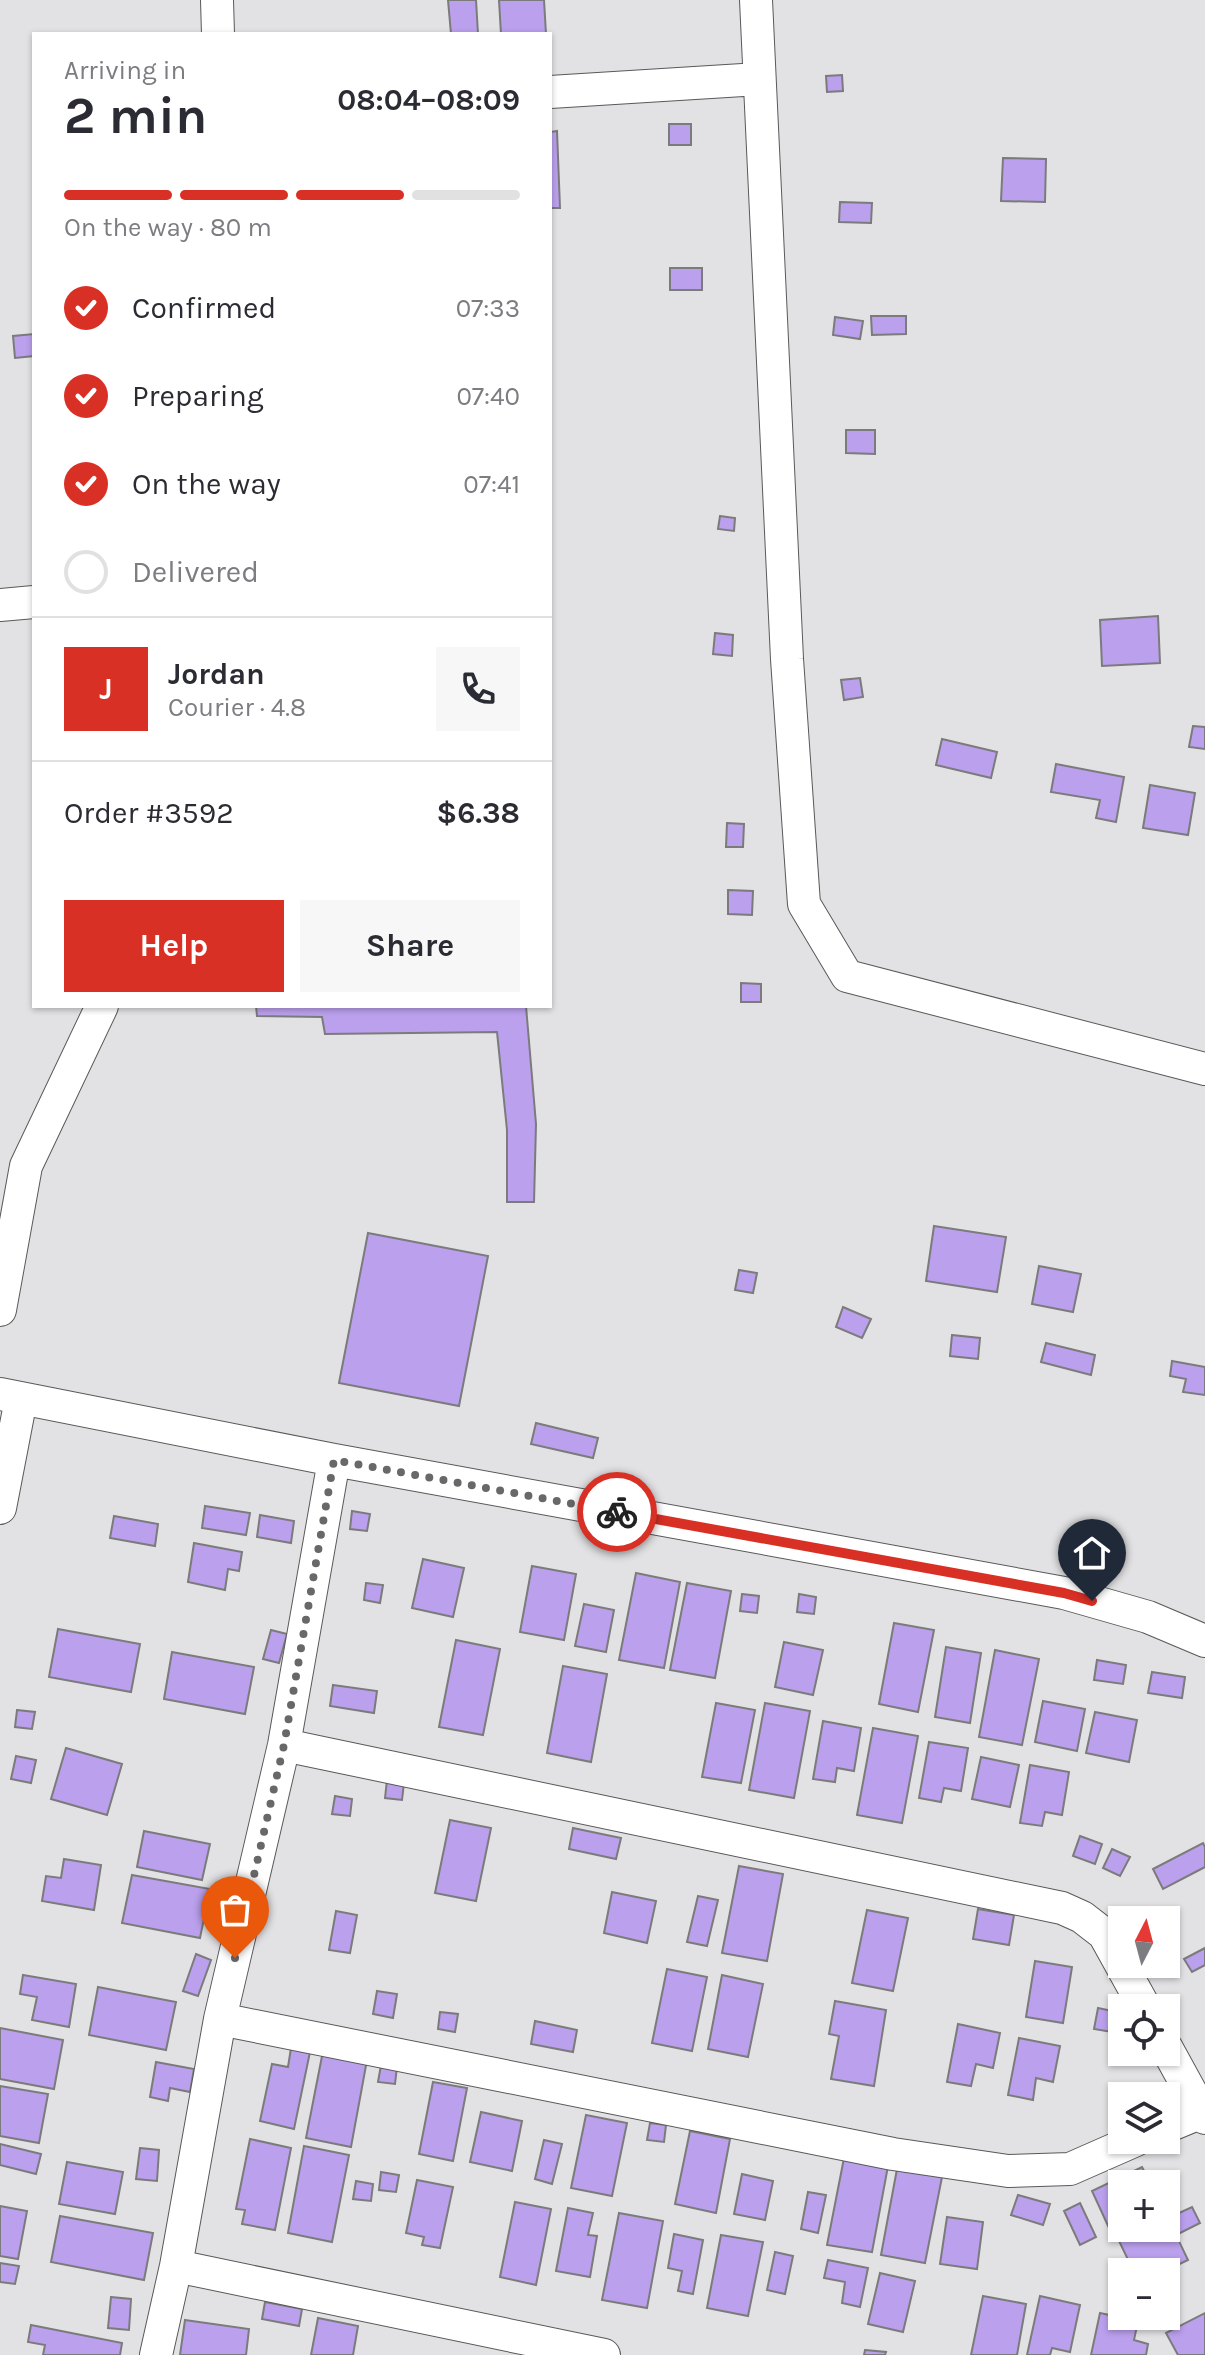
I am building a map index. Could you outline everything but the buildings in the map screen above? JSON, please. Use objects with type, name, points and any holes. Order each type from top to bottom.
[{"type":"street","points":[[217,0],[218,32]]},
{"type":"street","points":[[756,0],[787,659],[804,904],[847,976],[1205,1069]]},
{"type":"street","points":[[552,92],[759,79]]},
{"type":"street","points":[[0,605],[32,602]]},
{"type":"street","points":[[0,1310],[26,1166],[101,1008]]},
{"type":"street","points":[[0,1508],[11,1397],[334,1460],[1064,1593],[1148,1617],[1205,1641]]},
{"type":"street","points":[[156,2355],[176,2266],[220,2019],[284,1745],[334,1460]]},
{"type":"street","points":[[284,1745],[1062,1908],[1082,1917],[1104,1934],[1137,1994]]},
{"type":"street","points":[[220,2019],[893,2154],[1008,2171],[1070,2169],[1108,2152]]},
{"type":"street","points":[[1176,2066],[1203,2115],[1180,2122]]},
{"type":"street","points":[[176,2266],[604,2355]]},
{"type":"way so far","points":[[235,1958],[284,1745],[334,1460],[617,1512]]},
{"type":"route","points":[[617,1512],[1064,1593],[1092,1601]]}]
